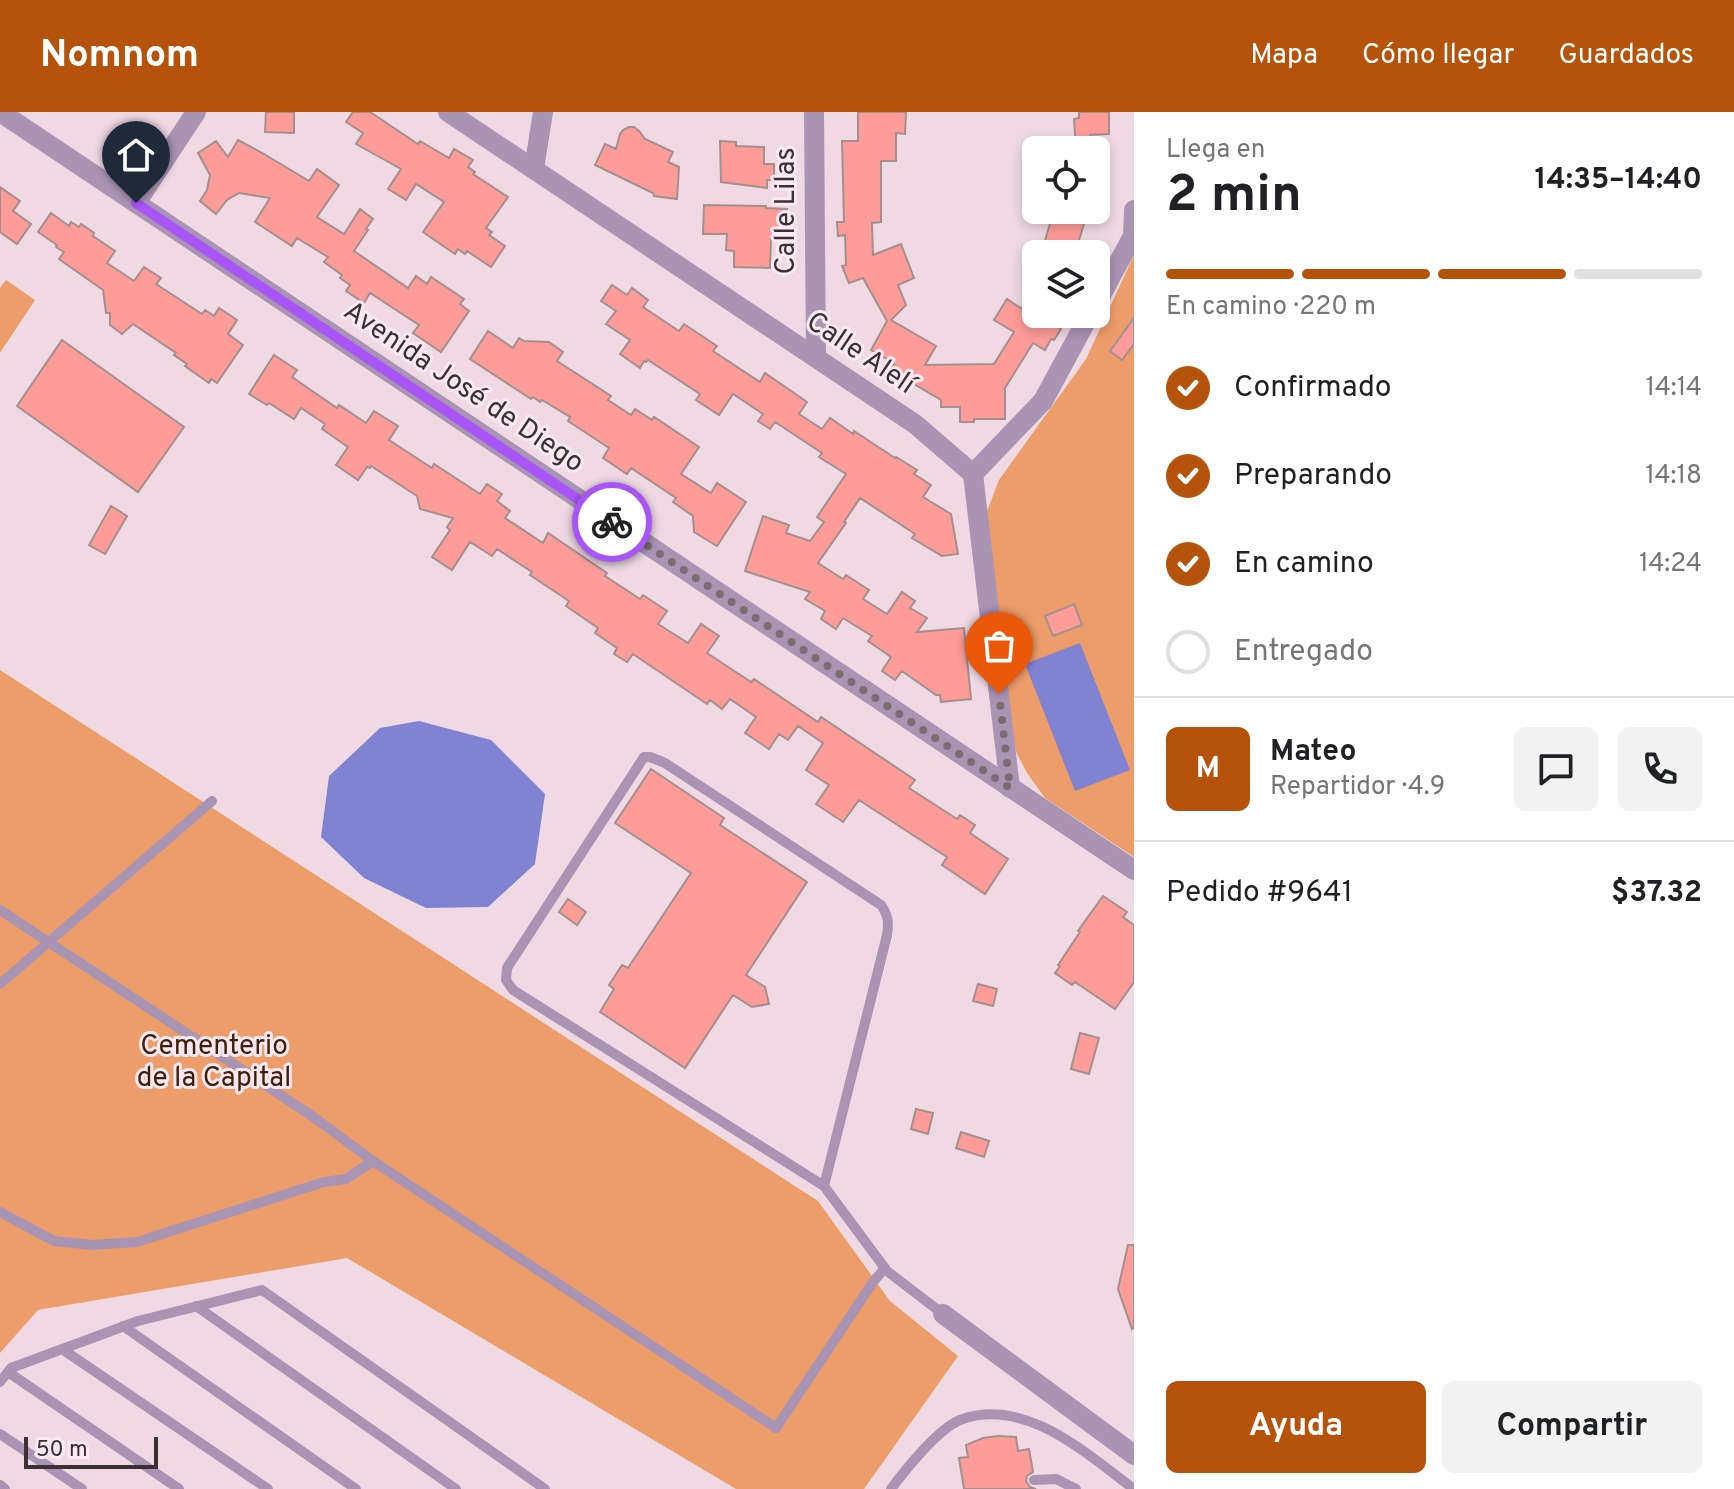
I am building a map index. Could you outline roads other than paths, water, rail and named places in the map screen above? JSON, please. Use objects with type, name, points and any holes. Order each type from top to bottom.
[{"type":"street","name":"Avenida José de Diego","points":[[0,112],[1134,870]]},
{"type":"street","points":[[136,203],[196,112]]},
{"type":"street","name":"Calle Alelí","points":[[448,112],[915,424],[973,474]]},
{"type":"street","points":[[534,169],[543,112]]},
{"type":"street","name":"Calle Lilas","points":[[814,112],[816,358]]},
{"type":"street","points":[[1110,278],[1133,236],[1134,210]]},
{"type":"street","points":[[1010,788],[973,474],[1043,401],[1082,328]]},
{"type":"street","points":[[943,1314],[1134,1455]]},
{"type":"lane","points":[[824,1186],[887,935],[889,922],[886,914],[881,905],[665,763],[644,757],[507,968],[506,980],[513,990],[824,1186],[885,1268],[943,1314]]},
{"type":"lane","points":[[0,984],[212,801]]},
{"type":"lane","points":[[0,910],[776,1428],[885,1268]]},
{"type":"lane","points":[[0,1212],[54,1241],[92,1245],[137,1242],[324,1182],[346,1179],[373,1161]]},
{"type":"lane","points":[[0,1382],[11,1368],[123,1326],[262,1290],[545,1489]]},
{"type":"lane","points":[[196,1306],[456,1489]]},
{"type":"lane","points":[[123,1326],[356,1489]]},
{"type":"lane","points":[[62,1349],[268,1489]]},
{"type":"lane","points":[[8,1372],[179,1489]]},
{"type":"lane","points":[[891,1489],[910,1463],[957,1421],[988,1413],[1027,1420],[1056,1432],[1134,1489]]},
{"type":"lane","points":[[0,1434],[82,1489]]},
{"type":"lane","points":[[1034,1480],[1056,1479],[1076,1489]]},
{"type":"lane","points":[[0,1485],[5,1489]]},
{"type":"park label","name":"Cementerio de la Capital","points":[[214,1063]]}]
